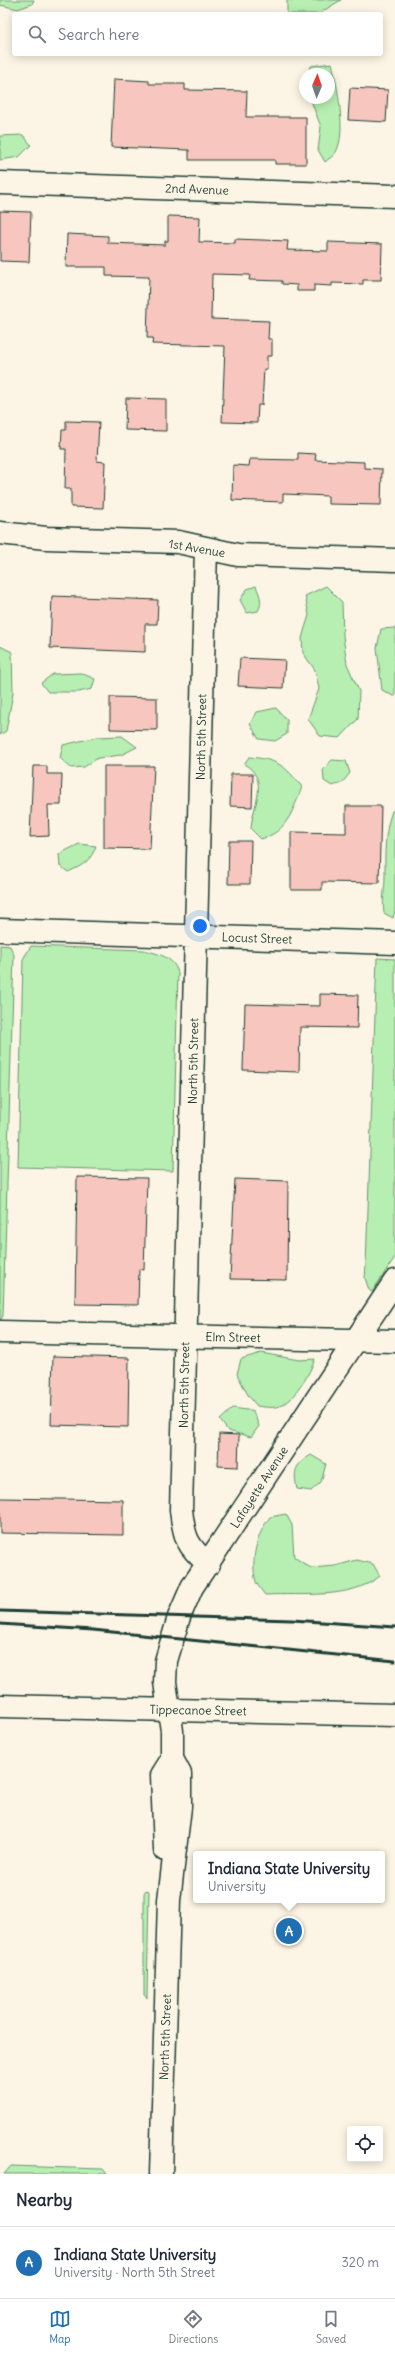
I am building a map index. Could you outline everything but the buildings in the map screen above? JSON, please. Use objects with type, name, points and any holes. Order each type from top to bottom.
[{"type":"street","name":"2nd Avenue","points":[[0,183],[395,196]]},
{"type":"street","name":"1st Avenue","points":[[0,533],[46,538],[178,542],[238,555],[395,560]]},
{"type":"street","name":"North 5th Street","points":[[206,548],[181,1510],[183,1528],[193,1552],[209,1564]]},
{"type":"street","name":"Locust Street","points":[[0,930],[395,943]]},
{"type":"street","name":"Lafayette Avenue","points":[[169,1709],[165,1682],[166,1661],[183,1605],[192,1587],[209,1564],[395,1281]]},
{"type":"street","name":"Elm Street","points":[[0,1332],[395,1340]]},
{"type":"street","name":"Tippecanoe Street","points":[[0,1706],[395,1715]]},
{"type":"street","name":"North 5th Street","points":[[161,2174],[169,1900],[162,1807],[162,1775],[172,1759],[172,1731],[169,1709]]},
{"type":"green space","points":[[0,0],[34,0],[32,4],[18,9],[0,5]]},
{"type":"green space","points":[[287,0],[341,0],[322,12],[287,12]]},
{"type":"green space","points":[[332,63],[333,68],[310,68],[311,66]]},
{"type":"green space","points":[[335,78],[340,108],[341,133],[336,152],[325,162],[318,150],[321,127],[312,104],[335,104]]},
{"type":"green space","points":[[23,135],[31,145],[19,157],[0,160],[0,136]]},
{"type":"green space","points":[[256,586],[259,593],[260,608],[258,611],[247,613],[240,600],[247,589]]},
{"type":"green space","points":[[326,586],[342,602],[343,636],[347,664],[359,691],[358,719],[340,738],[320,736],[308,719],[319,689],[315,670],[303,653],[302,638],[309,615],[305,596]]},
{"type":"green space","points":[[395,628],[395,696],[393,696],[382,690],[377,648],[381,629]]},
{"type":"green space","points":[[0,646],[12,652],[13,693],[6,731],[0,735]]},
{"type":"green space","points":[[81,673],[95,679],[92,689],[79,692],[48,692],[41,683],[53,674]]},
{"type":"green space","points":[[276,708],[287,720],[287,734],[275,741],[259,739],[250,724],[257,712]]},
{"type":"green space","points":[[122,736],[137,747],[121,755],[98,758],[84,767],[71,768],[60,758],[63,745],[97,737]]},
{"type":"green space","points":[[249,757],[266,759],[279,764],[290,773],[302,787],[292,812],[283,826],[270,836],[261,839],[251,829],[258,794],[258,785],[257,778],[252,770],[244,764]]},
{"type":"green space","points":[[332,760],[346,761],[350,773],[342,783],[332,786],[324,781],[323,769]]},
{"type":"green space","points":[[395,810],[395,911],[393,918],[384,913],[383,902],[386,835],[389,819],[392,811]]},
{"type":"green space","points":[[79,844],[96,846],[89,859],[78,868],[68,872],[60,866],[59,854]]},
{"type":"green space","points":[[0,945],[10,946],[14,955],[3,1316],[0,1321]]},
{"type":"green space","points":[[31,946],[144,950],[165,957],[173,963],[178,973],[173,1171],[18,1167],[23,959]]},
{"type":"green space","points":[[377,958],[395,959],[395,1257],[372,1292],[369,1290],[365,1278]]},
{"type":"green space","points":[[261,1353],[299,1360],[315,1359],[306,1378],[297,1391],[282,1405],[276,1407],[257,1406],[248,1395],[237,1374],[241,1359]]},
{"type":"green space","points":[[233,1408],[253,1411],[259,1426],[251,1437],[228,1431],[220,1420]]},
{"type":"green space","points":[[311,1455],[326,1464],[321,1482],[311,1491],[297,1489],[295,1477],[296,1469],[298,1465]]},
{"type":"green space","points":[[286,1514],[292,1525],[294,1557],[311,1568],[335,1566],[357,1560],[373,1564],[380,1576],[368,1584],[355,1589],[340,1592],[325,1594],[265,1595],[256,1582],[254,1574],[254,1556],[258,1539],[265,1523],[270,1517]]},
{"type":"green space","points":[[146,1890],[149,1891],[147,1998],[144,1995],[144,1893]]},
{"type":"green space","points":[[11,2166],[103,2169],[107,2174],[4,2174]]},
{"type":"railway","points":[[0,1611],[292,1620],[395,1627]]},
{"type":"railway","points":[[0,1624],[93,1630],[395,1661]]},
{"type":"place","name":"Indiana State University","points":[[289,1931]]}]
